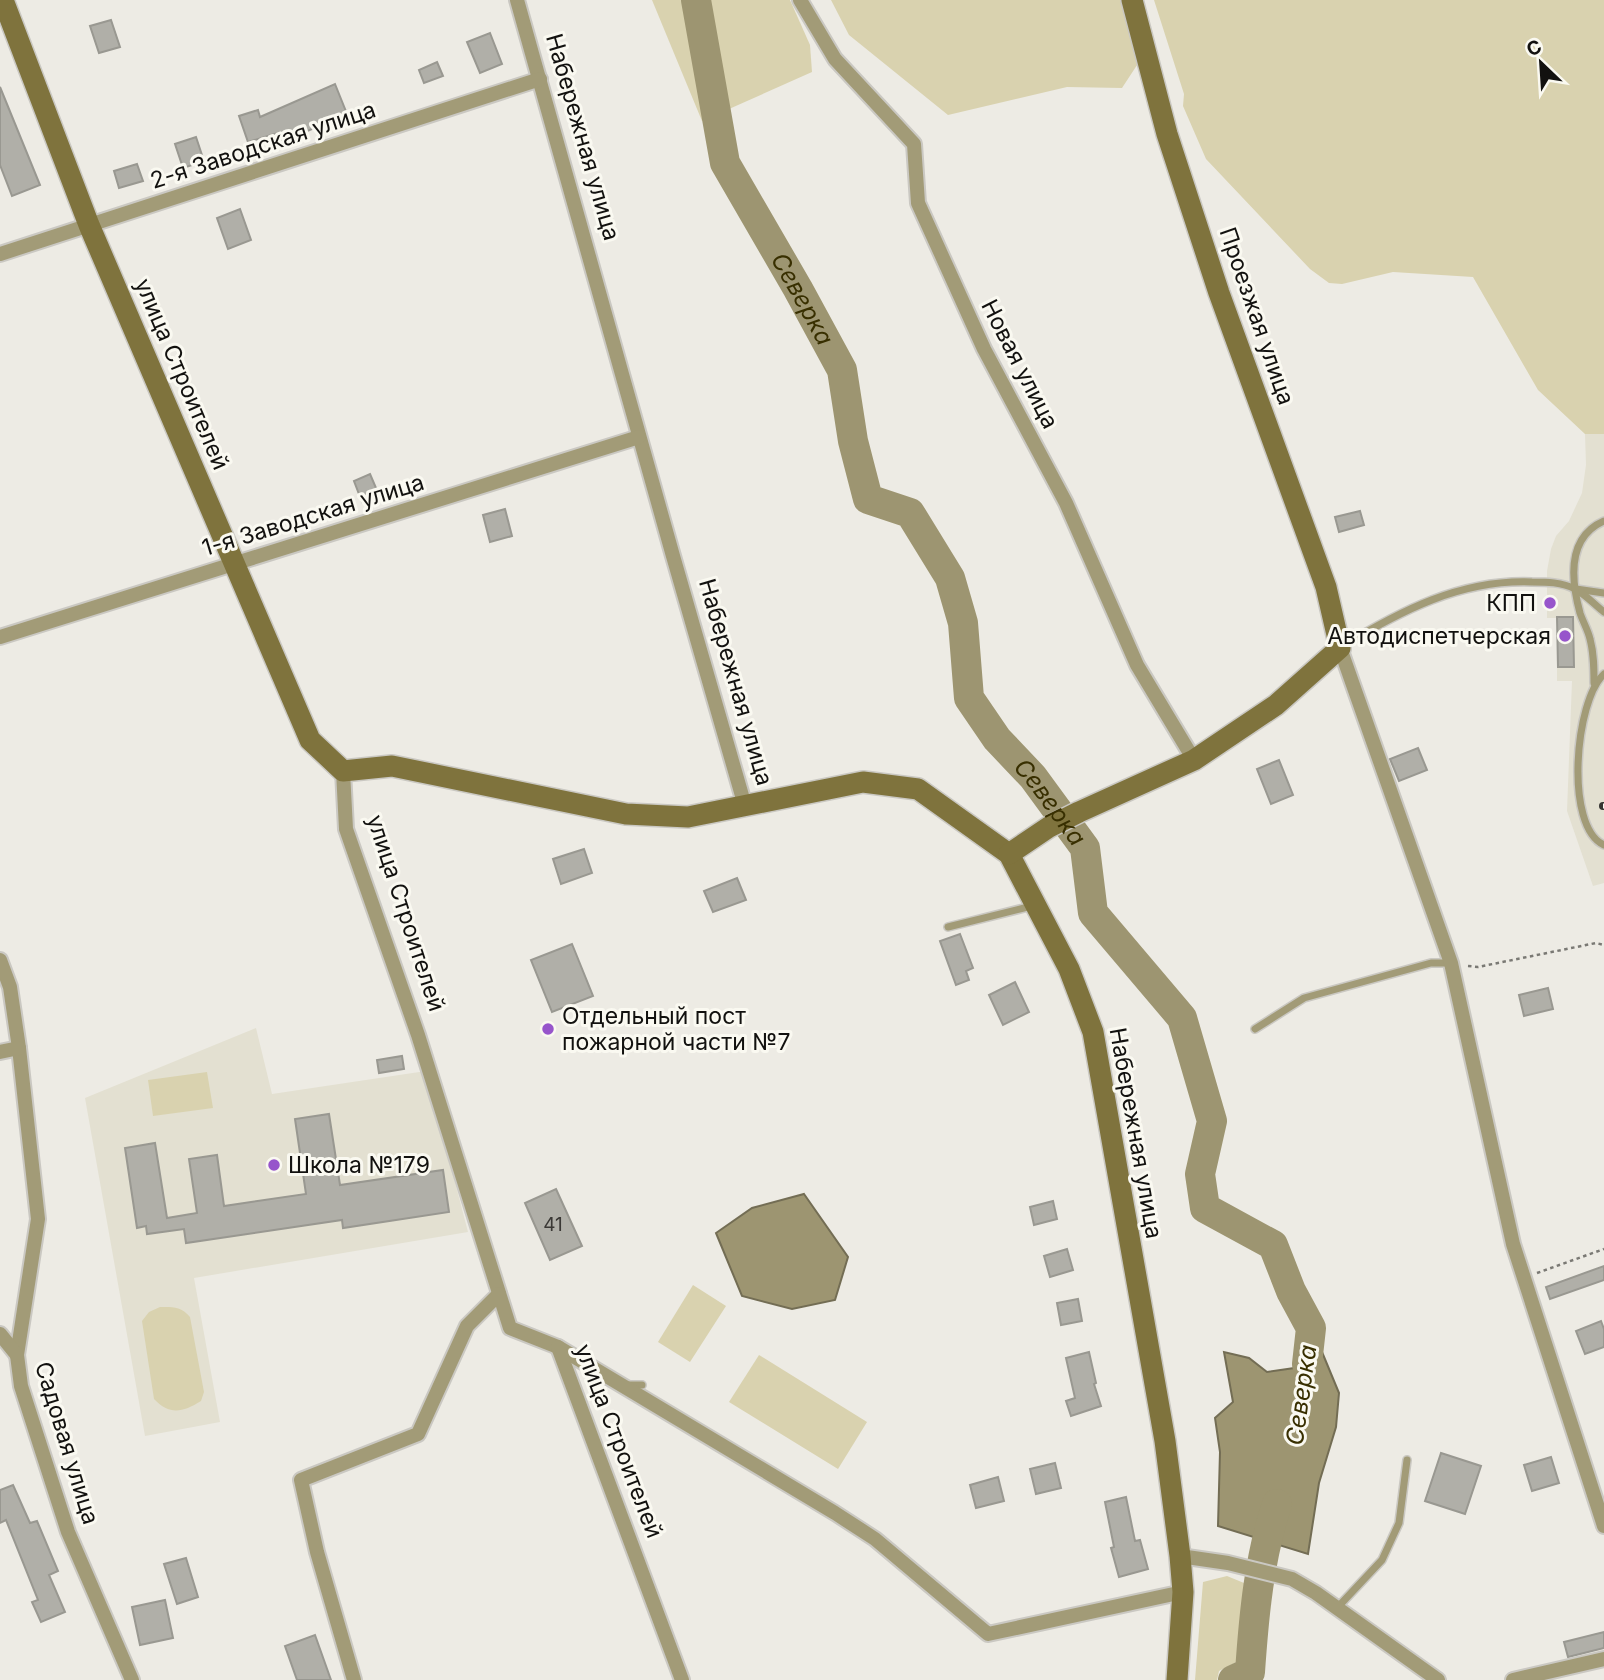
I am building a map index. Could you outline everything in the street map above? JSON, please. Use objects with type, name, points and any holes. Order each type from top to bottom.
[{"type":"street","name":"улица Строителей","points":[[4,0],[89,225],[310,740],[343,771],[346,829],[418,1035],[510,1328],[558,1347],[682,1680]]},
{"type":"street","name":"Набережная улица","points":[[517,0],[745,806],[863,782],[918,789],[1009,854],[1069,969],[1093,1032],[1165,1441],[1183,1592],[1177,1680]]},
{"type":"street","name":"Новая улица","points":[[800,0],[835,59],[914,144],[918,203],[934,240],[984,349],[1066,503],[1137,666],[1194,760]]},
{"type":"street","name":"Проезжая улица","points":[[1132,0],[1167,134],[1219,293],[1326,587],[1340,648]]},
{"type":"street","name":"2-я Заводская улица","points":[[0,254],[540,79]]},
{"type":"street","name":"1-я Заводская улица","points":[[0,637],[639,437]]},
{"type":"street","points":[[1009,854],[1049,827],[1194,760],[1276,705],[1340,648],[1451,963],[1513,1244],[1604,1526]]},
{"type":"street","points":[[343,771],[392,766],[626,814],[688,817],[745,806]]},
{"type":"street","name":"Садовая улица","points":[[0,960],[10,987],[19,1048],[38,1219],[17,1356],[21,1386],[68,1532],[132,1680]]},
{"type":"street","points":[[0,1052],[19,1048]]},
{"type":"street","points":[[354,1680],[317,1552],[301,1480],[418,1434],[467,1326],[499,1294]]},
{"type":"street","points":[[0,1334],[17,1356]]},
{"type":"street","points":[[558,1347],[837,1509],[988,1634],[1183,1592]]},
{"type":"street","points":[[1180,1556],[1228,1563],[1292,1579],[1438,1680]]},
{"type":"street","points":[[1513,1680],[1604,1659]]},
{"type":"lane","points":[[1604,521],[1592,527],[1579,543],[1574,563],[1575,589],[1594,657],[1594,683],[1580,730],[1580,788],[1586,825],[1594,840],[1604,845]]},
{"type":"lane","points":[[1340,648],[1405,610],[1472,588],[1512,581],[1547,582],[1604,593]]},
{"type":"lane","points":[[1575,589],[1604,612]]},
{"type":"lane","points":[[1594,683],[1604,674]]},
{"type":"lane","points":[[948,927],[1036,905]]},
{"type":"lane","points":[[1255,1029],[1304,998],[1431,963],[1451,963]]},
{"type":"lane","points":[[621,1385],[642,1384]]},
{"type":"lane","points":[[1336,1609],[1382,1560],[1399,1523],[1407,1460]]},
{"type":"path","points":[[1451,963],[1478,967],[1596,943],[1604,945]]},
{"type":"path","points":[[1524,1277],[1604,1249]]},
{"type":"shaded area","points":[[652,0],[790,0],[810,45],[812,72],[702,121]]},
{"type":"shaded area","points":[[831,0],[1124,0],[1141,59],[1122,88],[1067,87],[948,115],[849,35]]},
{"type":"shaded area","points":[[1154,0],[1604,0],[1604,434],[1585,434],[1538,390],[1473,277],[1393,272],[1342,284],[1329,283],[1310,269],[1206,159],[1183,106],[1184,94]]},
{"type":"shaded area","points":[[1585,434],[1604,434],[1604,883],[1593,886],[1567,811],[1572,681],[1557,681],[1557,618],[1547,618],[1547,571],[1551,549],[1556,536],[1569,521],[1582,493],[1586,465]]},
{"type":"shaded area","name":"Школа №179","points":[[256,1028],[272,1094],[426,1071],[468,1232],[194,1278],[220,1422],[145,1436],[85,1098]]},
{"type":"shaded area","points":[[207,1072],[213,1108],[153,1116],[148,1080]]},
{"type":"shaded area","points":[[693,1285],[726,1306],[690,1362],[658,1342]]},
{"type":"shaded area","points":[[160,1307],[180,1309],[190,1317],[204,1392],[201,1401],[182,1410],[171,1410],[154,1399],[142,1321],[149,1312]]},
{"type":"shaded area","points":[[759,1355],[867,1422],[838,1469],[729,1402]]},
{"type":"shaded area","points":[[1227,1576],[1244,1583],[1238,1661],[1219,1671],[1217,1680],[1195,1680],[1203,1582]]},
{"type":"water","points":[[804,1194],[848,1257],[835,1300],[792,1309],[742,1296],[716,1233],[752,1208]]},
{"type":"water","points":[[1310,1323],[1339,1393],[1336,1427],[1319,1483],[1308,1554],[1218,1526],[1220,1452],[1215,1418],[1233,1402],[1224,1352],[1249,1358],[1267,1372],[1301,1367]]},
{"type":"building","points":[[111,20],[120,47],[99,53],[90,26]]},
{"type":"building","points":[[490,33],[502,64],[480,73],[467,42]]},
{"type":"building","points":[[437,62],[443,76],[424,83],[419,70]]},
{"type":"building","points":[[335,84],[347,114],[282,142],[278,133],[248,142],[239,116],[258,110],[260,117]]},
{"type":"building","points":[[0,87],[40,185],[12,196],[0,165]]},
{"type":"building","points":[[196,137],[204,161],[183,168],[175,144]]},
{"type":"building","points":[[137,164],[143,181],[119,188],[114,171]]},
{"type":"building","points":[[240,209],[251,240],[228,249],[217,218]]},
{"type":"building","points":[[370,474],[379,495],[362,502],[354,481]]},
{"type":"building","points":[[505,509],[512,536],[490,542],[483,515]]},
{"type":"building","points":[[1360,511],[1364,525],[1339,532],[1335,517]]},
{"type":"building","name":"Автодиспетчерская","points":[[1557,617],[1573,617],[1574,667],[1558,667]]},
{"type":"building","points":[[1418,748],[1427,770],[1399,781],[1390,759]]},
{"type":"building","points":[[1279,760],[1293,795],[1271,804],[1257,769]]},
{"type":"building","points":[[584,849],[592,873],[561,884],[553,859]]},
{"type":"building","points":[[737,878],[746,900],[713,912],[704,891]]},
{"type":"building","points":[[960,934],[973,968],[966,971],[969,980],[956,985],[940,941]]},
{"type":"building","points":[[572,944],[593,996],[552,1012],[531,960]]},
{"type":"building","points":[[1015,982],[1029,1012],[1003,1025],[989,995]]},
{"type":"building","points":[[1548,988],[1553,1009],[1524,1016],[1519,995]]},
{"type":"building","points":[[402,1056],[404,1069],[379,1073],[377,1060]]},
{"type":"building","points":[[329,1114],[340,1185],[443,1170],[449,1212],[343,1228],[342,1220],[186,1243],[184,1229],[147,1234],[146,1226],[137,1228],[125,1148],[155,1143],[167,1218],[197,1213],[189,1159],[217,1155],[224,1206],[306,1194],[295,1119]]},
{"type":"building","points":[[556,1189],[582,1246],[550,1260],[525,1203]]},
{"type":"building","points":[[1053,1201],[1057,1219],[1034,1225],[1030,1207]]},
{"type":"building","points":[[1067,1249],[1073,1270],[1050,1277],[1044,1256]]},
{"type":"building","points":[[1604,1266],[1604,1280],[1550,1299],[1546,1287]]},
{"type":"building","points":[[1078,1299],[1082,1321],[1061,1325],[1057,1303]]},
{"type":"building","points":[[1601,1321],[1604,1347],[1585,1354],[1576,1331]]},
{"type":"building","points":[[1089,1352],[1101,1406],[1071,1416],[1066,1401],[1075,1398],[1066,1358]]},
{"type":"building","points":[[1441,1453],[1481,1466],[1465,1514],[1425,1501]]},
{"type":"building","points":[[1551,1457],[1559,1483],[1532,1491],[1524,1465]]},
{"type":"building","points":[[1055,1463],[1061,1488],[1036,1494],[1030,1469]]},
{"type":"building","points":[[998,1477],[1004,1501],[976,1508],[970,1485]]},
{"type":"building","points":[[13,1485],[30,1523],[37,1521],[58,1571],[49,1575],[65,1612],[41,1622],[32,1602],[38,1600],[6,1520],[0,1523],[0,1490]]},
{"type":"building","points":[[1126,1497],[1135,1541],[1140,1540],[1148,1569],[1119,1577],[1111,1548],[1114,1547],[1105,1502]]},
{"type":"building","points":[[186,1558],[198,1597],[177,1604],[164,1564]]},
{"type":"building","points":[[165,1600],[173,1638],[140,1645],[132,1607]]},
{"type":"building","points":[[1604,1632],[1604,1648],[1568,1657],[1564,1642]]},
{"type":"building","points":[[315,1635],[331,1680],[297,1680],[285,1646]]},
{"type":"waterway","name":"Северка","points":[[696,0],[725,163],[842,370],[853,441],[868,499],[910,513],[950,578],[963,623],[969,698],[997,739],[1033,777],[1085,848],[1093,913],[1182,1018],[1212,1121],[1200,1174],[1205,1208],[1273,1245],[1291,1291],[1311,1328],[1307,1364]]},
{"type":"waterway","name":"Северка","points":[[1233,1680],[1250,1672],[1258,1587],[1277,1504]]},
{"type":"place","name":"КПП","points":[[1550,603]]},
{"type":"place","name":"Автодиспетчерская","points":[[1565,636]]},
{"type":"place","name":"Отдельный пост пожарной части №7","points":[[548,1029]]},
{"type":"place","name":"Школа №179","points":[[274,1165]]}]
